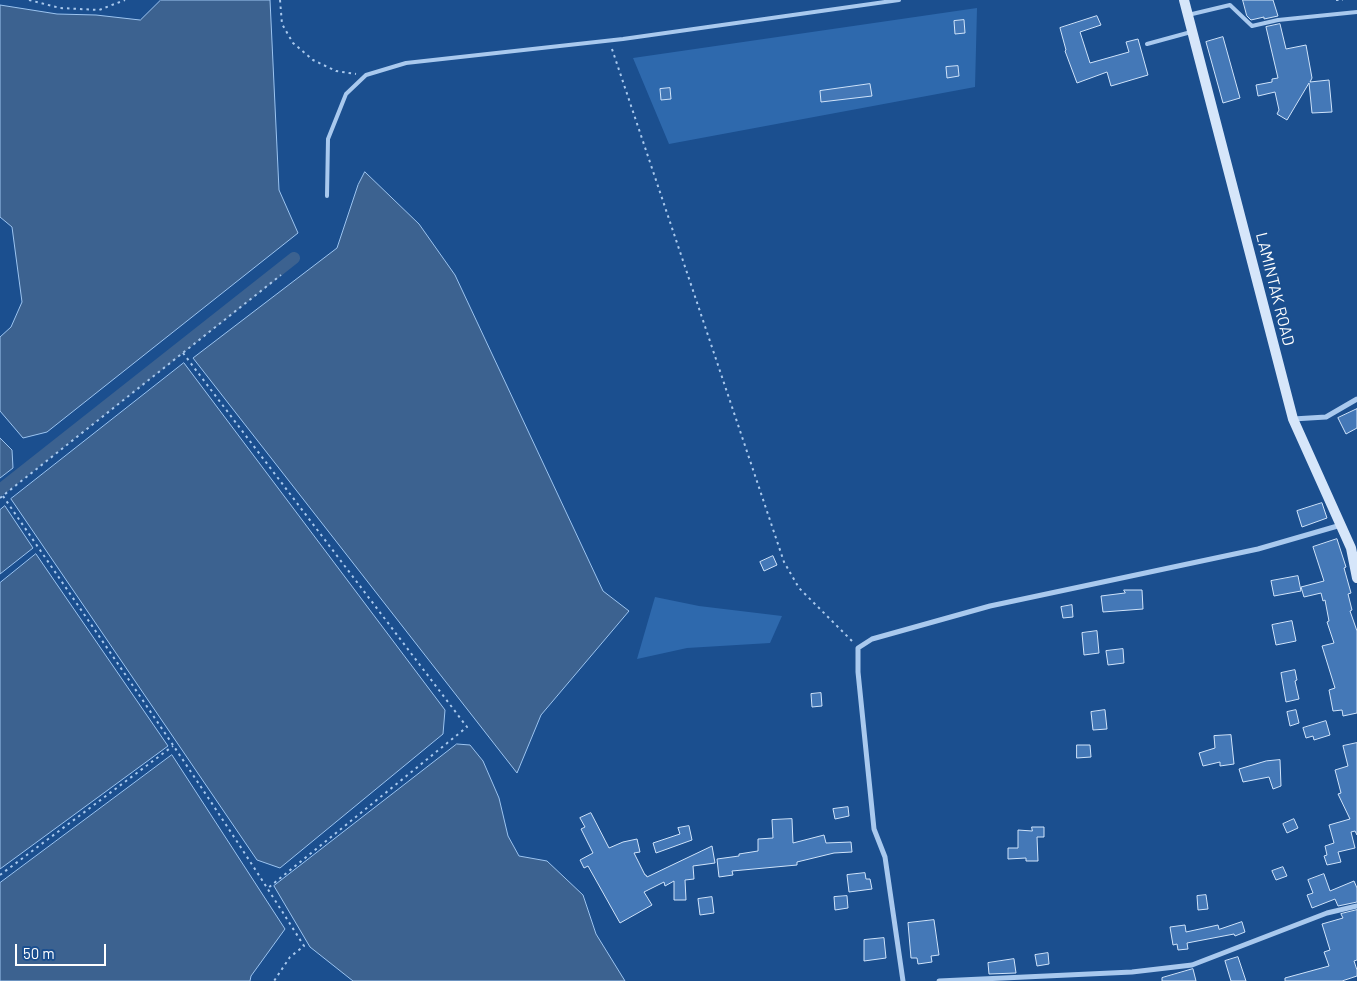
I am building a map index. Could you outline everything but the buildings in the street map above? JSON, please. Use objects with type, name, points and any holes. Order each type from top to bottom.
[{"type":"main road","name":"LAMINTAK ROAD","points":[[1184,0],[1293,420],[1342,525],[1351,548],[1357,578]]},
{"type":"street","points":[[1293,420],[1326,417],[1357,399]]},
{"type":"street","points":[[903,981],[885,857],[874,828],[858,672],[858,648],[872,639],[990,606],[1258,549],[1342,525]]},
{"type":"street","points":[[939,981],[1132,972],[1192,965],[1327,913],[1357,906]]},
{"type":"lane","points":[[327,196],[328,139],[346,94],[366,75],[406,63],[609,40],[899,0]]},
{"type":"lane","points":[[1188,14],[1230,6],[1252,26],[1278,20],[1357,12]]},
{"type":"lane","points":[[1148,44],[1193,32]]},
{"type":"path","points":[[29,0],[60,8],[99,10],[124,0]]},
{"type":"path","points":[[280,0],[282,24],[293,43],[313,60],[336,71],[366,75]]},
{"type":"path","points":[[1336,0],[1343,0]]},
{"type":"path","points":[[609,40],[784,562],[799,588],[858,648]]},
{"type":"path","points":[[0,498],[281,275]]},
{"type":"path","points":[[183,353],[467,727],[268,888]]},
{"type":"path","points":[[3,496],[268,888],[304,946],[290,956],[274,981]]},
{"type":"path","points":[[0,874],[173,746]]},
{"type":"shaded area","points":[[161,0],[270,0],[279,190],[298,233],[47,432],[23,438],[0,411],[0,337],[11,327],[22,302],[12,227],[0,217],[0,5],[57,14],[96,15],[140,20]]},
{"type":"shaded area","points":[[977,8],[975,87],[669,144],[633,58]]},
{"type":"shaded area","points":[[365,172],[419,224],[455,275],[603,591],[629,611],[541,715],[517,773],[193,358],[337,248],[358,185]]},
{"type":"shaded area","points":[[184,363],[445,710],[443,734],[280,868],[257,860],[11,499]]},
{"type":"shaded area","points":[[0,438],[12,450],[13,468],[0,478]]},
{"type":"shaded area","points":[[5,506],[33,548],[0,574],[0,510]]},
{"type":"shaded area","points":[[36,554],[168,746],[0,869],[0,583]]},
{"type":"shaded area","points":[[655,597],[699,606],[782,616],[770,643],[687,648],[637,659]]},
{"type":"shaded area","points":[[457,744],[470,745],[483,761],[499,798],[508,836],[519,856],[547,861],[583,895],[596,934],[625,981],[353,981],[310,947],[274,886]]},
{"type":"shaded area","points":[[172,755],[285,929],[251,976],[250,981],[0,981],[0,883]]},
{"type":"waterway","points":[[0,490],[294,258]]}]
